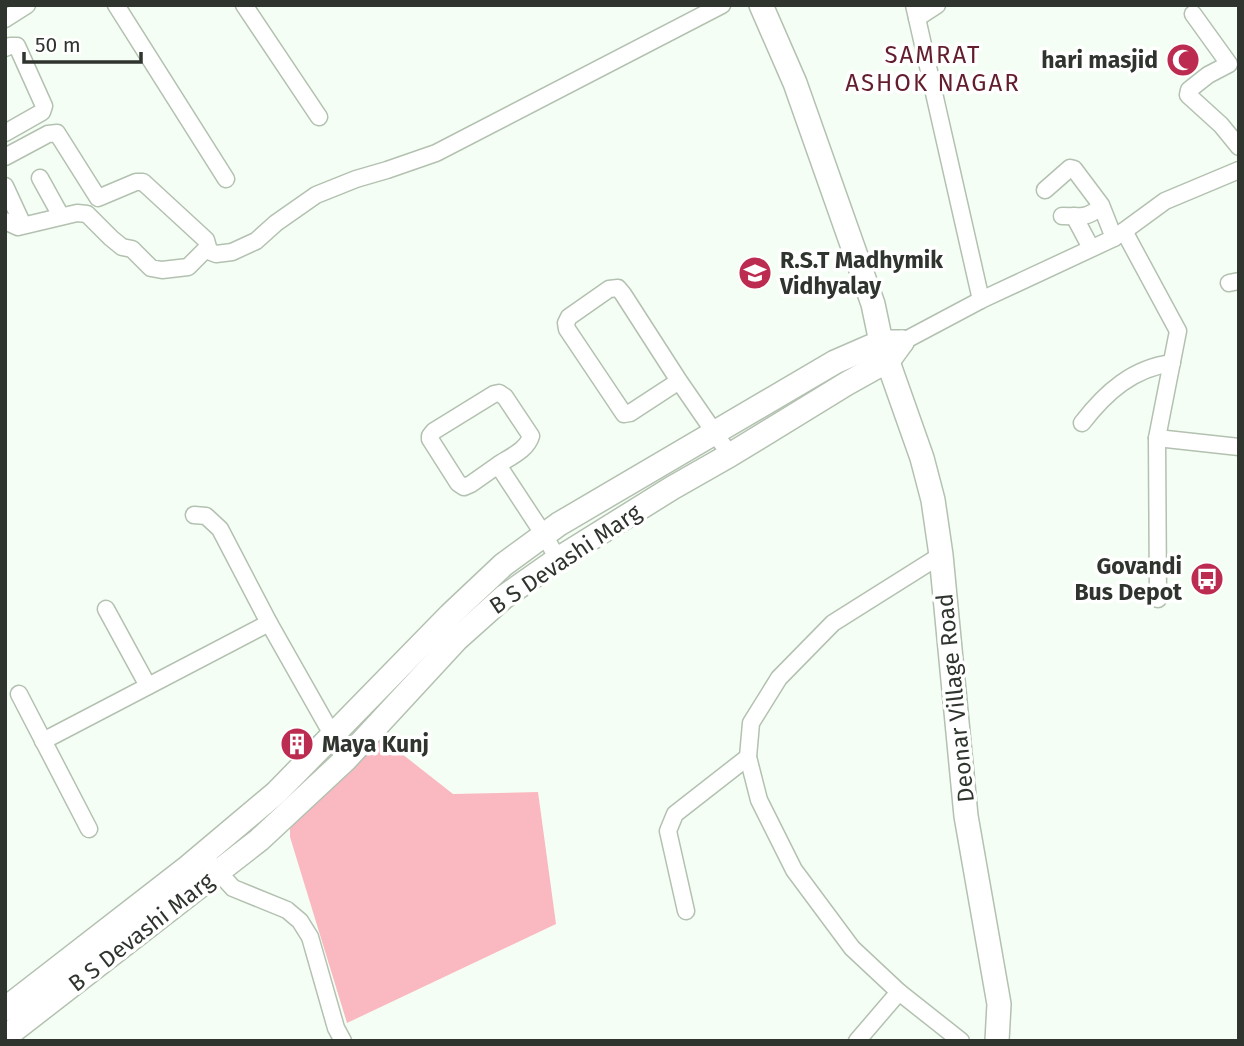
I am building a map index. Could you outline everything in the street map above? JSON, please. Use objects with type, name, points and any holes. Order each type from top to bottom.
[{"type":"main road","name":"Deonar Village Road","points":[[761,5],[795,83],[891,348],[933,500],[967,816],[999,1003],[996,1041]]},
{"type":"main road","name":"B S Devashi Marg","points":[[5,1009],[203,855],[276,793],[467,598],[503,565],[559,524],[835,362],[891,348]]},
{"type":"main road","name":"B S Devashi Marg","points":[[5,1037],[259,840],[346,760],[457,639],[504,597],[558,559],[672,488],[846,384],[891,348]]},
{"type":"main road","points":[[835,362],[846,384]]},
{"type":"street","points":[[5,19],[27,5]]},
{"type":"street","points":[[116,5],[226,179]]},
{"type":"street","points":[[244,5],[319,117]]},
{"type":"street","points":[[206,250],[216,254],[232,252],[256,241],[276,223],[316,195],[436,153],[722,5]]},
{"type":"street","points":[[937,5],[916,12],[981,300]]},
{"type":"street","points":[[1193,14],[1234,63],[1208,75],[1189,90],[1188,95],[1221,125],[1239,147]]},
{"type":"street","points":[[5,48],[17,46],[44,106],[42,112],[5,133]]},
{"type":"street","points":[[5,157],[48,134],[57,133],[99,198]]},
{"type":"street","points":[[1045,190],[1070,167],[1074,169],[1119,234],[1178,331],[1157,438],[1158,599]]},
{"type":"street","name":"B S Devashi Marg","points":[[891,348],[981,300],[1119,234],[1165,201],[1239,170]]},
{"type":"street","points":[[40,178],[61,216]]},
{"type":"street","points":[[5,221],[18,227],[61,216],[87,214],[122,247],[132,249],[151,268],[162,270],[188,267],[208,247],[206,240],[144,183],[136,182],[99,198],[87,214]]},
{"type":"street","points":[[5,186],[23,226]]},
{"type":"street","points":[[1091,248],[1068,216],[1085,217],[1101,207]]},
{"type":"street","points":[[679,381],[630,413],[624,414],[567,329],[569,317],[609,289],[618,288],[730,455]]},
{"type":"street","points":[[1082,423],[1107,394],[1123,382],[1146,369],[1172,363]]},
{"type":"street","points":[[499,393],[505,397],[531,436],[526,446],[498,465],[464,487],[458,483],[430,436],[434,431],[499,393]]},
{"type":"street","points":[[1157,438],[1239,447]]},
{"type":"street","points":[[498,465],[558,559]]},
{"type":"street","points":[[194,515],[206,516],[220,528],[269,623],[346,760]]},
{"type":"street","points":[[940,555],[833,623],[779,678],[751,723],[748,757],[759,800],[794,870],[852,948],[899,992],[961,1041]]},
{"type":"street","points":[[106,610],[148,686]]},
{"type":"street","points":[[43,741],[269,623]]},
{"type":"street","points":[[19,694],[89,829]]},
{"type":"street","points":[[686,911],[668,831],[675,814],[748,757]]},
{"type":"street","points":[[203,855],[233,888],[287,910],[300,921],[310,937],[336,1028],[343,1041]]},
{"type":"street","points":[[857,1041],[899,992]]},
{"type":"shaded area","points":[[369,728],[453,794],[538,792],[556,924],[347,1023],[290,837],[290,828],[294,819]]},
{"type":"place","name":"hari masjid","points":[[1183,60]]},
{"type":"place","name":"R.S.T Madhymik Vidhyalay","points":[[755,273]]},
{"type":"place","name":"Govandi Bus Depot","points":[[1207,579]]},
{"type":"place","name":"Maya Kunj","points":[[297,744]]},
{"type":"district","name":"SAMRAT ASHOK NAGAR","points":[[933,69]]}]
